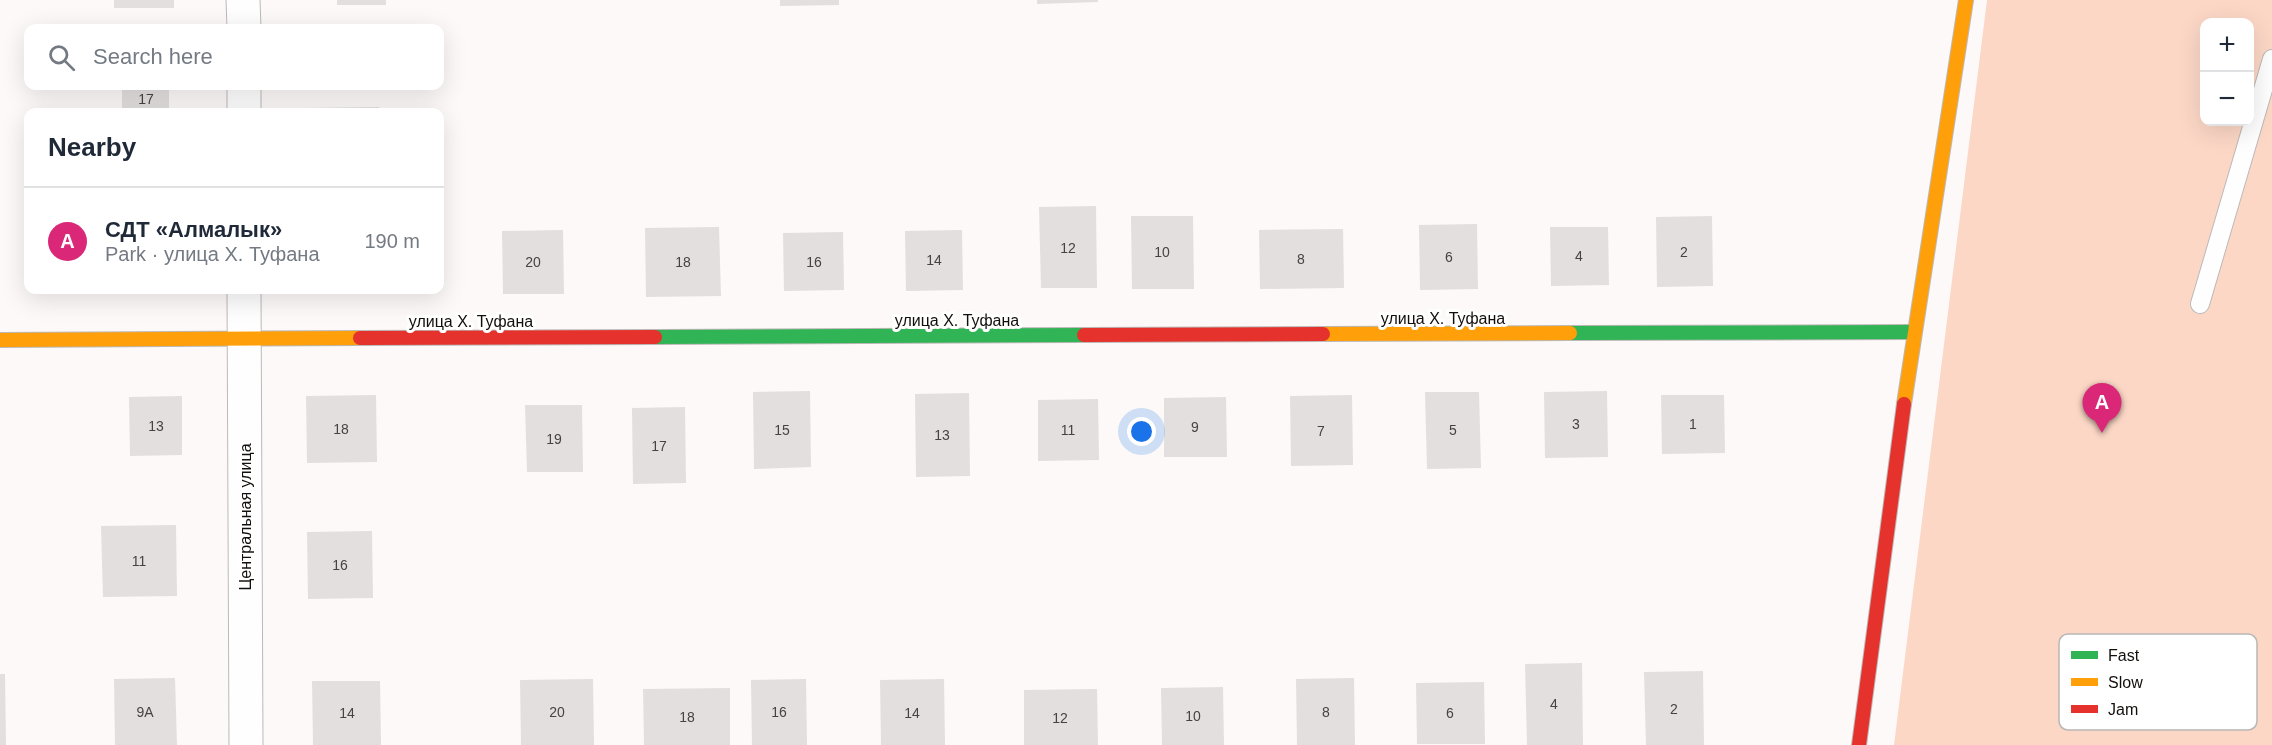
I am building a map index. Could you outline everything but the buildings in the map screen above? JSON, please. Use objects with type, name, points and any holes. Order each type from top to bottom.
[{"type":"street","points":[[243,0],[243,24]]},
{"type":"street","points":[[1859,745],[1914,332],[1966,0]]},
{"type":"street","points":[[244,90],[244,108]]},
{"type":"street","name":"Центральная улица","points":[[244,294],[246,745]]},
{"type":"street","name":"улица Х. Туфана","points":[[0,340],[1914,332]]},
{"type":"lane","points":[[2200,304],[2272,59]]},
{"type":"shaded area","points":[[1987,0],[2272,0],[2272,745],[1894,745]]},
{"type":"traffic: fast","points":[[1570,333],[1914,332]]},
{"type":"traffic: fast","points":[[655,337],[1084,335]]},
{"type":"traffic: slow","points":[[1904,404],[1966,0]]},
{"type":"traffic: slow","points":[[1323,334],[1570,333]]},
{"type":"traffic: slow","points":[[0,340],[360,338]]},
{"type":"traffic: jam","points":[[1084,335],[1323,334]]},
{"type":"traffic: jam","points":[[360,338],[655,337]]},
{"type":"traffic: jam","points":[[1859,745],[1904,404]]},
{"type":"place","name":"СДТ «Алмалык»","points":[[2102,433]]}]
